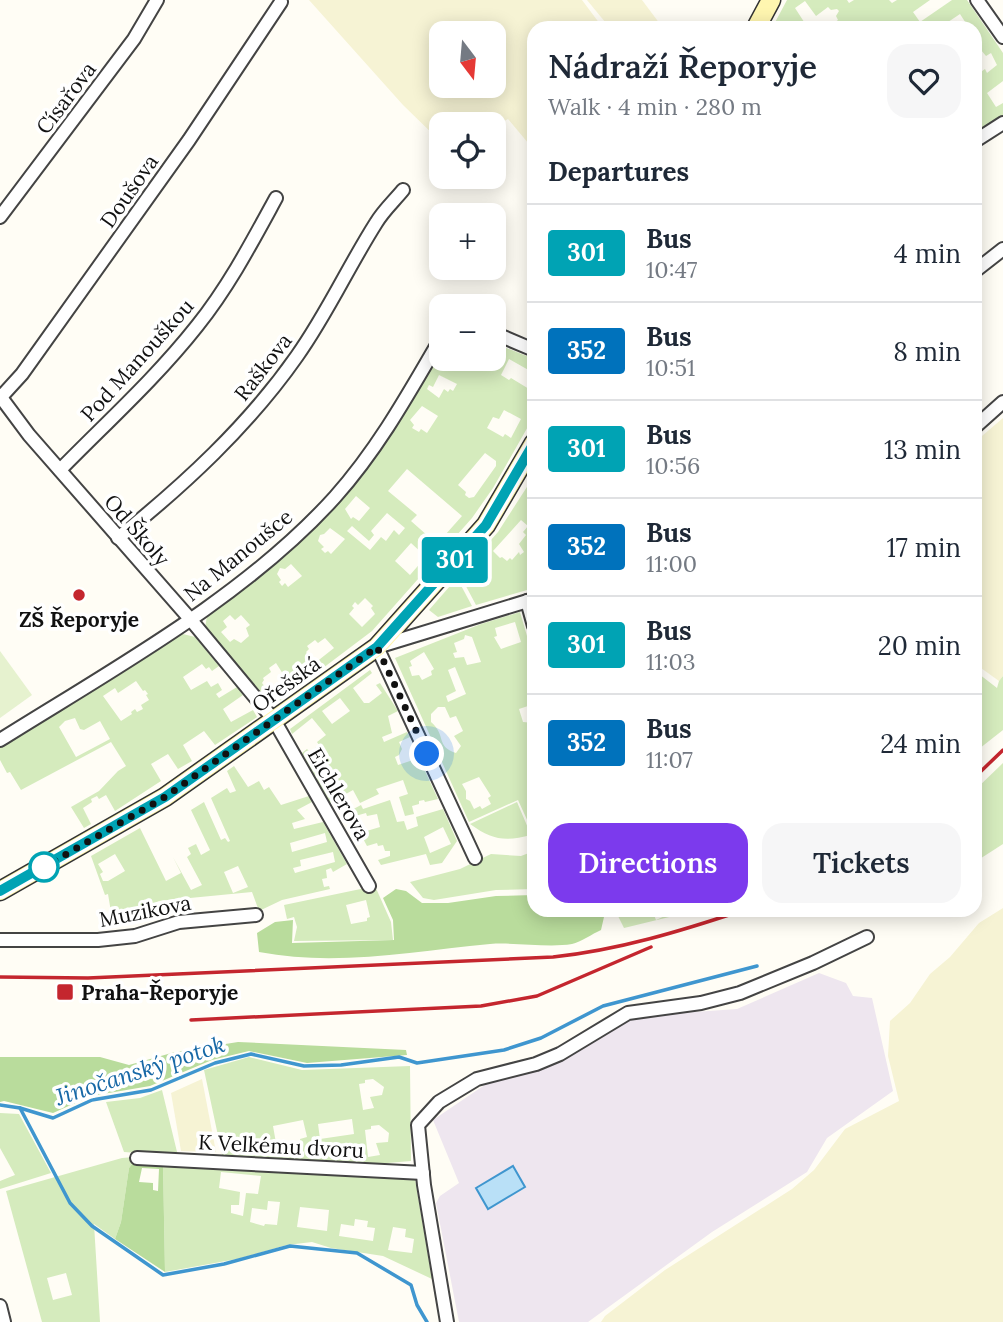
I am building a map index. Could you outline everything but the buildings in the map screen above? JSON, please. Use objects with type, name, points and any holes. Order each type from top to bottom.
[{"type":"street","name":"Císařova","points":[[0,217],[134,39],[157,0]]},
{"type":"street","points":[[760,21],[771,0]]},
{"type":"street","points":[[977,0],[1003,37]]},
{"type":"street","name":"Doušova","points":[[0,396],[22,374],[189,140],[281,2]]},
{"type":"street","points":[[982,136],[1003,123]]},
{"type":"street","name":"Raškova","points":[[118,538],[148,514],[229,438],[260,404],[319,324],[377,221],[403,190]]},
{"type":"street","name":"Pod Manouškou","points":[[60,470],[167,361],[199,324],[239,267],[276,198]]},
{"type":"street","points":[[982,266],[1003,249]]},
{"type":"street","points":[[506,338],[527,347]]},
{"type":"street","name":"Na Manoušce","points":[[0,740],[191,620],[281,550],[335,496],[389,428],[429,359]]},
{"type":"street","name":"Od Školy","points":[[0,396],[29,435],[191,620],[274,720]]},
{"type":"street","points":[[982,421],[1003,402]]},
{"type":"street","name":"Ořešská","points":[[0,891],[165,797],[377,647],[486,525],[527,455]]},
{"type":"street","points":[[475,858],[377,647],[527,601]]},
{"type":"street","name":"Eichlerova","points":[[274,720],[369,886]]},
{"type":"street","name":"Muzikova","points":[[0,940],[98,940],[135,936],[179,922],[256,915]]},
{"type":"street","points":[[447,1322],[418,1125],[439,1102],[477,1079],[548,1059],[628,1013],[701,1003],[740,993],[867,937]]},
{"type":"street","name":"K Velkému dvoru","points":[[137,1158],[423,1173]]},
{"type":"street","points":[[0,1306],[4,1322]]},
{"type":"shaded area","points":[[309,0],[582,0],[598,21],[527,21],[527,142],[508,119],[506,120],[506,112],[429,112],[429,130]]},
{"type":"shaded area","points":[[587,0],[642,0],[658,21],[604,21]]},
{"type":"shaded area","points":[[1003,418],[1003,676],[999,681],[982,669],[982,436]]},
{"type":"shaded area","points":[[1003,908],[1003,1322],[601,1322],[605,1316],[665,1270],[792,1189],[814,1170],[845,1129],[899,1101],[888,1056],[890,1021],[910,1003],[930,974],[950,957],[979,923]]},
{"type":"shaded area","points":[[819,973],[846,983],[853,996],[872,998],[893,1091],[827,1138],[807,1172],[712,1232],[588,1322],[459,1322],[436,1203],[440,1196],[459,1183],[433,1120],[492,1080],[540,1070],[637,1016],[737,1009]]},
{"type":"shaded area","points":[[202,1079],[216,1152],[181,1151],[171,1093]]},
{"type":"green space","points":[[787,0],[847,0],[849,3],[854,0],[889,0],[892,3],[897,0],[930,0],[913,12],[919,21],[837,21],[837,9],[831,10],[828,7],[816,16],[805,1],[795,8],[803,21],[776,21]]},
{"type":"green space","points":[[952,0],[967,0],[981,21],[964,21],[960,14],[950,21],[921,21]]},
{"type":"green space","points":[[982,22],[1003,53],[1003,81],[987,93],[996,107],[1003,103],[1003,116],[982,130],[982,71],[985,69],[987,73],[997,65],[991,53],[986,56],[982,51]]},
{"type":"green space","points":[[506,348],[527,356],[527,369],[509,359],[506,365]]},
{"type":"green space","points":[[430,371],[503,371],[501,375],[527,388],[527,428],[493,488],[472,518],[372,631],[278,702],[268,701],[205,628],[207,616],[256,580],[341,499],[385,443]],"holes":[[[439,375],[457,384],[453,391],[444,389],[439,398],[427,389],[429,385],[433,387]],[[422,406],[438,416],[427,433],[412,428],[414,425],[410,420]],[[504,410],[521,419],[511,438],[505,434],[503,437],[487,428],[493,417],[499,419]],[[485,453],[496,461],[496,466],[474,497],[469,498],[458,485]],[[407,469],[462,516],[437,544],[411,521],[417,515],[388,491]],[[356,496],[370,508],[359,521],[353,517],[351,519],[345,509]],[[387,513],[405,528],[399,535],[394,530],[386,541],[381,537],[370,550],[347,531],[352,526],[369,541],[374,535],[371,531]],[[330,528],[345,539],[331,554],[328,551],[325,553],[321,549],[324,547],[318,541],[320,535]],[[411,543],[424,555],[410,575],[395,561]],[[291,564],[302,576],[288,587],[285,583],[282,586],[277,574],[280,568],[285,569]],[[365,598],[373,606],[371,608],[375,614],[362,627],[349,614],[355,602],[358,605]],[[230,615],[235,620],[241,615],[250,625],[246,628],[249,636],[241,643],[234,639],[230,642],[221,632],[227,627],[223,621]],[[325,638],[334,648],[315,663],[306,652],[309,649],[307,646],[315,640],[318,643]],[[276,663],[290,685],[285,689],[281,687],[269,692],[262,683],[263,678],[271,672],[269,668]]]},
{"type":"green space","points":[[527,487],[527,525],[521,520],[493,551],[507,561],[510,558],[512,560],[519,552],[520,555],[524,552],[519,544],[526,535],[523,532],[527,527],[527,590],[476,605],[460,575],[498,532]]},
{"type":"green space","points":[[457,578],[472,606],[438,617],[429,610]]},
{"type":"green space","points":[[520,612],[527,636],[527,706],[519,709],[523,722],[527,722],[527,820],[518,800],[469,822],[395,658],[481,624]],"holes":[[[515,622],[521,642],[501,649],[494,637],[497,636],[495,628]],[[465,635],[472,637],[481,662],[467,665],[464,657],[455,658],[453,653],[457,652],[454,643],[464,639]],[[424,652],[434,669],[431,671],[432,675],[422,680],[419,675],[412,676],[410,661]],[[455,667],[466,694],[448,702],[446,696],[456,691],[448,670]],[[438,707],[445,707],[450,718],[456,716],[463,731],[454,736],[461,746],[456,753],[443,744],[439,732],[431,722],[431,714]],[[479,777],[491,796],[488,798],[491,804],[482,809],[480,806],[474,809],[466,799],[462,784]]]},
{"type":"green space","points":[[179,633],[195,637],[219,666],[212,671],[202,664],[183,677],[191,690],[207,681],[211,687],[218,683],[222,690],[216,694],[219,698],[237,687],[243,695],[223,709],[231,722],[253,710],[257,717],[215,745],[204,731],[183,745],[192,761],[178,769],[168,754],[151,764],[161,781],[115,811],[106,795],[91,799],[92,802],[83,808],[91,824],[84,828],[71,807],[99,791],[126,766],[111,742],[21,790],[0,760],[0,744]],"holes":[[[136,681],[148,694],[146,695],[149,700],[141,705],[143,709],[137,712],[135,709],[121,721],[103,696],[115,688],[118,693]],[[75,718],[80,729],[84,730],[100,721],[110,739],[76,757],[59,727],[65,721]]]},
{"type":"green space","points":[[0,651],[32,695],[0,718]]},
{"type":"green space","points":[[370,670],[372,673],[353,688],[364,703],[369,703],[382,693],[376,685],[380,683],[398,711],[388,716],[392,733],[382,737],[384,742],[407,732],[410,737],[399,742],[402,749],[395,757],[398,765],[419,758],[438,799],[419,801],[419,804],[412,806],[414,814],[405,816],[399,797],[408,794],[403,780],[376,789],[379,794],[360,803],[353,790],[330,803],[302,753],[307,749],[310,752],[326,735],[312,718],[292,734],[290,729]],"holes":[[[340,698],[350,711],[332,724],[322,711]]]},
{"type":"green space","points":[[982,676],[997,688],[1003,676],[1003,730],[982,746]]},
{"type":"green space","points":[[1003,763],[1003,844],[982,858],[982,783]]},
{"type":"green space","points":[[234,766],[248,787],[259,781],[264,790],[269,787],[281,805],[309,796],[312,802],[297,810],[305,819],[292,823],[294,829],[323,822],[347,864],[333,872],[331,868],[326,870],[327,878],[322,879],[324,887],[329,886],[330,889],[282,900],[259,911],[252,892],[159,901],[123,917],[112,918],[108,894],[105,895],[91,856],[140,828],[166,881],[181,873],[173,857],[191,890],[202,885],[187,857],[191,854],[188,848],[196,844],[201,855],[210,850],[191,810],[204,802],[221,840],[225,838],[230,841],[211,798],[227,788],[230,793],[236,791],[227,771]],"holes":[[[325,833],[327,842],[292,852],[290,843]],[[333,852],[335,862],[295,873],[293,868],[301,866],[300,860]],[[115,854],[125,871],[103,881],[100,874],[103,872],[98,864]],[[238,866],[248,887],[233,893],[224,872]]]},
{"type":"green space","points":[[390,800],[397,822],[404,821],[407,830],[418,826],[416,817],[443,809],[457,841],[442,863],[430,865],[426,854],[381,865],[378,860],[390,856],[390,851],[385,851],[383,845],[378,846],[377,843],[367,846],[360,833],[380,827],[377,814],[367,816],[366,813],[348,818],[346,813],[361,805],[363,809]],"holes":[[[443,827],[451,844],[430,853],[424,837]]]},
{"type":"green space","points":[[517,802],[527,826],[527,836],[499,838],[470,824]]},
{"type":"green space","points":[[491,854],[521,856],[527,854],[527,889],[496,890],[434,900],[423,898],[410,882],[460,869]]},
{"type":"green space","points":[[375,886],[391,922],[393,940],[294,941],[297,927],[294,917],[287,919],[284,905]],"holes":[[[366,900],[370,917],[367,921],[351,924],[346,905]]]},
{"type":"green space","points":[[396,889],[406,891],[422,903],[527,895],[527,917],[604,917],[601,930],[575,943],[563,945],[490,944],[346,958],[259,952],[257,933],[275,922],[293,920],[292,943],[394,940],[393,920],[383,898]]},
{"type":"green space","points":[[618,917],[655,917],[656,920],[669,917],[624,928]]},
{"type":"green space","points":[[238,1042],[406,1050],[407,1055],[307,1063],[249,1051],[212,1060],[150,1086],[91,1096],[53,1113],[0,1102],[0,1057],[100,1057],[129,1065],[175,1052]]},
{"type":"green space","points":[[249,1057],[302,1070],[410,1066],[411,1161],[364,1165],[223,1159],[204,1070]],"holes":[[[373,1079],[384,1087],[382,1095],[370,1097],[374,1108],[363,1110],[359,1084],[365,1083],[365,1080]],[[352,1119],[354,1134],[320,1139],[318,1124]],[[303,1120],[307,1137],[300,1139],[302,1150],[286,1153],[283,1142],[276,1143],[273,1126]],[[379,1125],[389,1133],[388,1142],[376,1143],[380,1155],[368,1157],[365,1130],[371,1129],[371,1126]]]},
{"type":"green space","points":[[162,1090],[178,1156],[124,1152],[106,1102],[140,1098]]},
{"type":"green space","points":[[0,1113],[19,1114],[51,1173],[0,1189],[0,1181],[15,1175],[0,1148]]},
{"type":"green space","points":[[134,1157],[129,1168],[121,1222],[115,1239],[94,1224],[100,1322],[42,1322],[6,1191],[122,1158]],"holes":[[[66,1273],[72,1295],[53,1300],[47,1278]]]},
{"type":"green space","points":[[133,1163],[163,1164],[165,1272],[115,1239],[121,1222],[129,1168]],"holes":[[[142,1168],[159,1169],[158,1191],[153,1190],[153,1183],[139,1182]]]},
{"type":"green space","points":[[163,1164],[415,1179],[432,1279],[383,1256],[331,1248],[312,1242],[165,1272]],"holes":[[[221,1172],[261,1176],[258,1194],[246,1193],[243,1216],[231,1213],[231,1205],[239,1205],[240,1192],[219,1188]],[[268,1201],[280,1202],[277,1225],[264,1226],[250,1222],[252,1208],[267,1210]],[[300,1207],[329,1210],[327,1231],[297,1227]],[[355,1219],[368,1221],[367,1227],[375,1228],[373,1241],[339,1236],[341,1224],[354,1226]],[[393,1227],[406,1229],[405,1237],[414,1239],[412,1253],[388,1250]]]},
{"type":"water","points":[[513,1166],[525,1187],[488,1209],[476,1188]]},
{"type":"waterway","name":"Jinočanský potok","points":[[20,1108],[53,1118],[92,1100],[151,1090],[215,1063],[251,1054],[304,1066],[341,1065],[399,1057],[417,1063],[504,1050],[541,1038],[603,1006],[757,966]]},
{"type":"waterway","points":[[0,1105],[20,1108],[70,1203],[92,1226],[163,1275],[224,1264],[290,1246],[357,1253],[411,1285],[417,1305],[427,1322]]},
{"type":"railway","points":[[982,770],[1003,750]]},
{"type":"railway","points":[[0,977],[88,978],[553,957],[650,939],[722,917]]},
{"type":"railway","points":[[191,1020],[481,1006],[537,996],[651,947]]},
{"type":"bus line","name":"301","points":[[0,891],[165,797],[377,647],[486,525],[527,456]]},
{"type":"place","name":"ZŠ Řeporyje","points":[[79,595]]},
{"type":"place","name":"Praha-Řeporyje","points":[[65,992]]},
{"type":"route","points":[[44,867],[165,797],[377,647],[427,754]]}]
